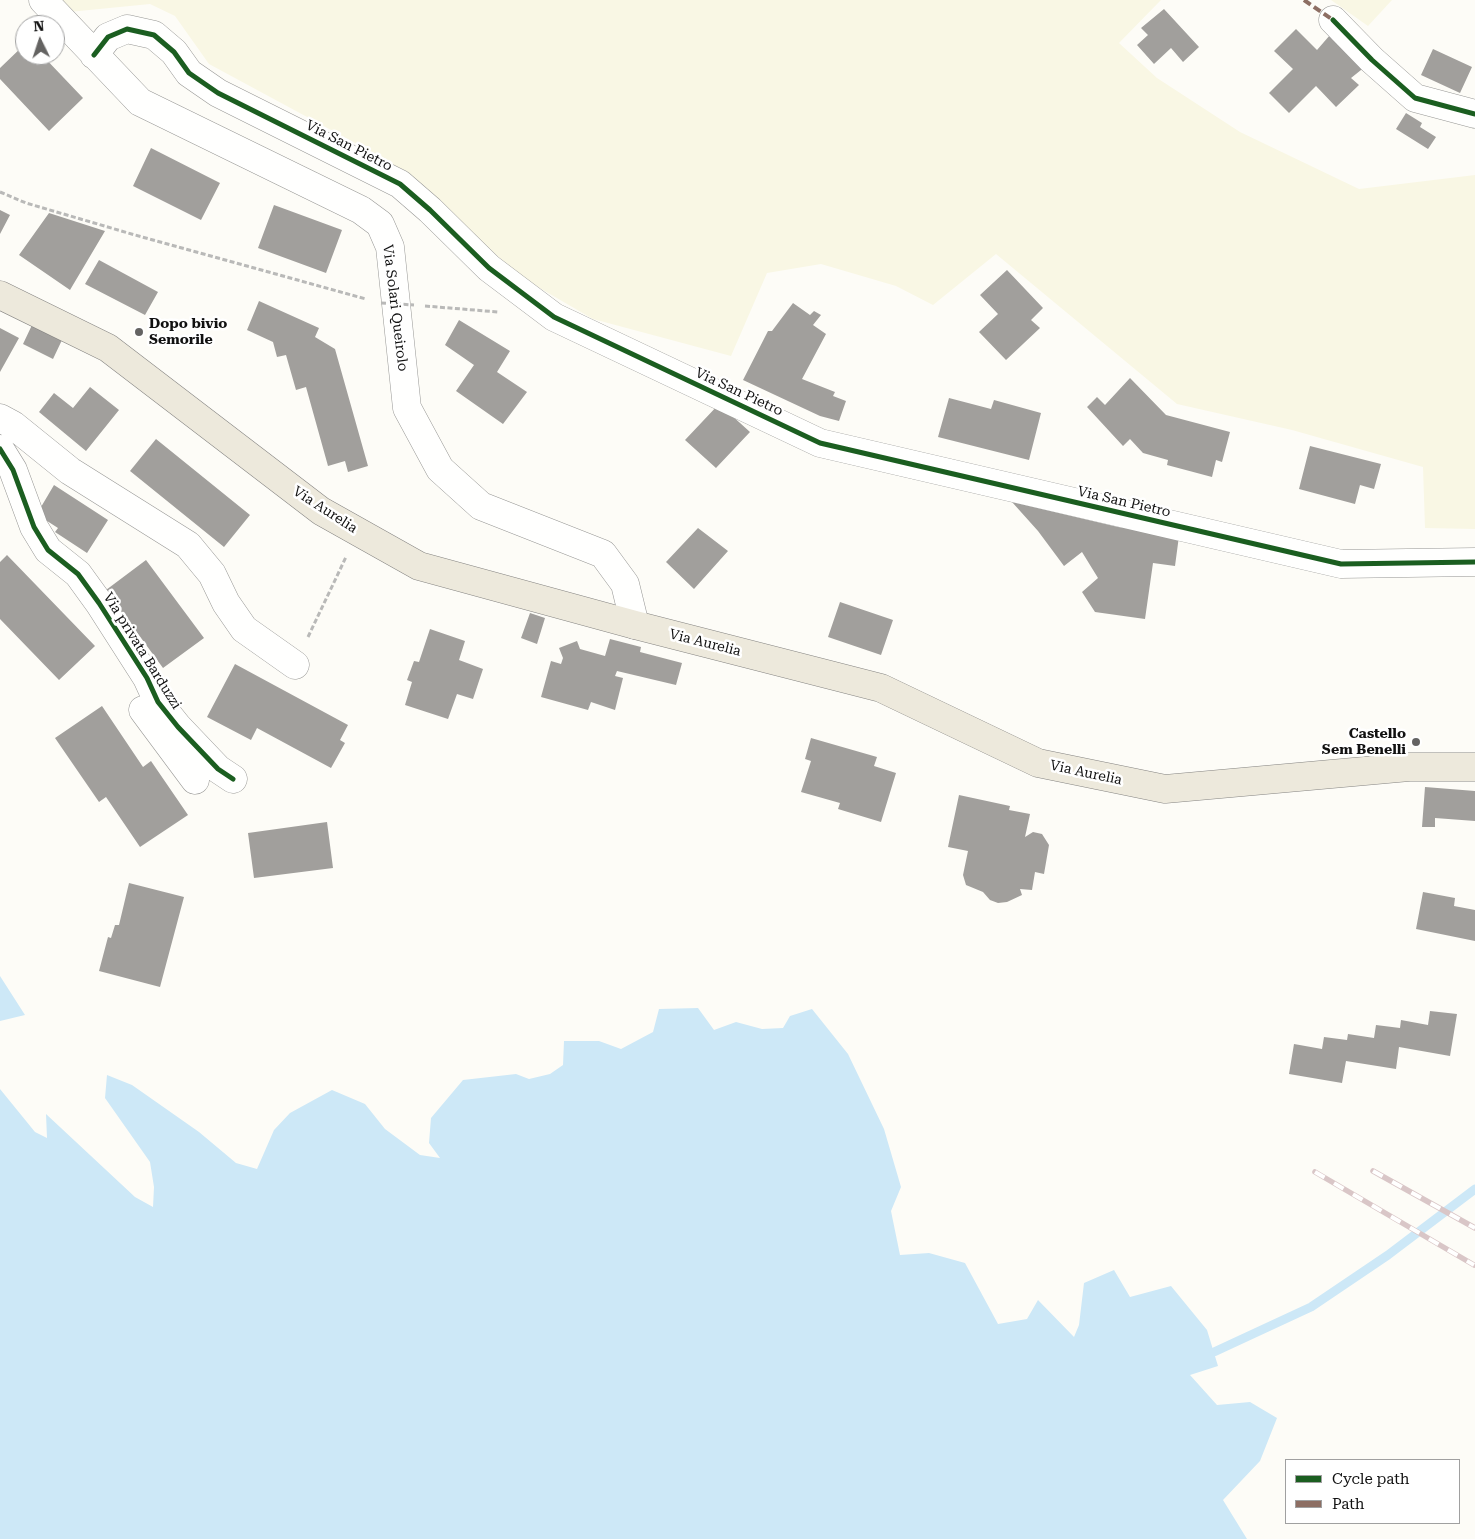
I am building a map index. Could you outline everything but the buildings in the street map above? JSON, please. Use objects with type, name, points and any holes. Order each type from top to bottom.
[{"type":"main road","name":"Via Aurelia","points":[[0,295],[108,348],[321,511],[419,566],[635,625],[881,688],[1038,763],[1165,789],[1409,767],[1475,767]]},
{"type":"street","name":"Via Solari Queirolo","points":[[43,0],[140,102],[360,210],[380,224],[390,247],[407,408],[440,469],[481,506],[603,554],[626,584],[635,625]]},
{"type":"street","points":[[1333,20],[1372,60],[1415,98],[1475,114]]},
{"type":"street","name":"Via San Pietro","points":[[94,55],[108,37],[127,29],[154,35],[174,52],[189,72],[218,93],[400,184],[490,268],[554,317],[820,443],[1341,564],[1475,562]]},
{"type":"street","points":[[0,418],[13,425],[70,471],[188,545],[212,574],[226,604],[244,629],[295,665]]},
{"type":"street","name":"Via privata Barduzzi","points":[[0,449],[13,470],[34,527],[48,550],[78,574],[135,660],[158,702],[178,727],[218,769],[233,778]]},
{"type":"street","points":[[135,660],[127,669],[130,684],[147,718],[195,780]]},
{"type":"path","points":[[0,192],[26,203],[381,303],[507,313]]},
{"type":"path","points":[[295,665],[358,532]]},
{"type":"shaded area","points":[[61,0],[1161,0],[1119,43],[1157,78],[1240,132],[1359,189],[1475,175],[1475,529],[1425,528],[1423,467],[1292,430],[1177,404],[996,254],[933,305],[896,286],[821,264],[767,273],[731,356],[593,319],[524,279],[383,158],[209,64],[175,16],[150,4],[69,12]]},
{"type":"shaded area","points":[[1331,0],[1392,0],[1368,26]]},
{"type":"water","points":[[0,976],[25,1015],[0,1021]]},
{"type":"water","points":[[698,1008],[714,1030],[736,1022],[762,1029],[783,1028],[790,1016],[812,1009],[848,1054],[884,1129],[901,1187],[891,1211],[900,1255],[929,1253],[965,1263],[998,1324],[1027,1319],[1038,1300],[1074,1337],[1079,1325],[1084,1283],[1114,1270],[1130,1297],[1171,1286],[1207,1330],[1218,1366],[1190,1375],[1217,1405],[1250,1402],[1277,1418],[1260,1461],[1223,1500],[1247,1539],[0,1539],[0,1089],[35,1132],[47,1138],[46,1114],[135,1197],[153,1207],[154,1187],[150,1162],[105,1098],[107,1075],[132,1085],[199,1132],[236,1163],[257,1169],[274,1130],[290,1113],[332,1090],[365,1104],[385,1129],[420,1155],[440,1158],[429,1143],[431,1118],[463,1080],[516,1074],[529,1079],[550,1074],[563,1065],[564,1041],[599,1041],[621,1049],[653,1032],[659,1009]]},
{"type":"waterway","points":[[1214,1352],[1311,1307],[1388,1255],[1475,1189]]},
{"type":"railway","points":[[1373,1171],[1475,1228]]},
{"type":"railway","points":[[1315,1172],[1474,1265]]},
{"type":"marked path","points":[[1304,0],[1333,20]]},
{"type":"cycle path","points":[[1333,20],[1372,60],[1415,98],[1475,114]]},
{"type":"cycle path","points":[[94,55],[108,37],[127,29],[154,35],[174,52],[189,73],[218,93],[400,184],[430,210],[489,268],[554,317],[820,443],[1341,564],[1475,562]]},
{"type":"cycle path","points":[[0,449],[13,470],[34,527],[48,550],[78,574],[147,678],[158,702],[178,727],[218,769],[233,779]]},
{"type":"place","name":"Dopo bivio Semorile","points":[[139,332]]},
{"type":"place","name":"Castello Sem Benelli","points":[[1416,742]]}]
